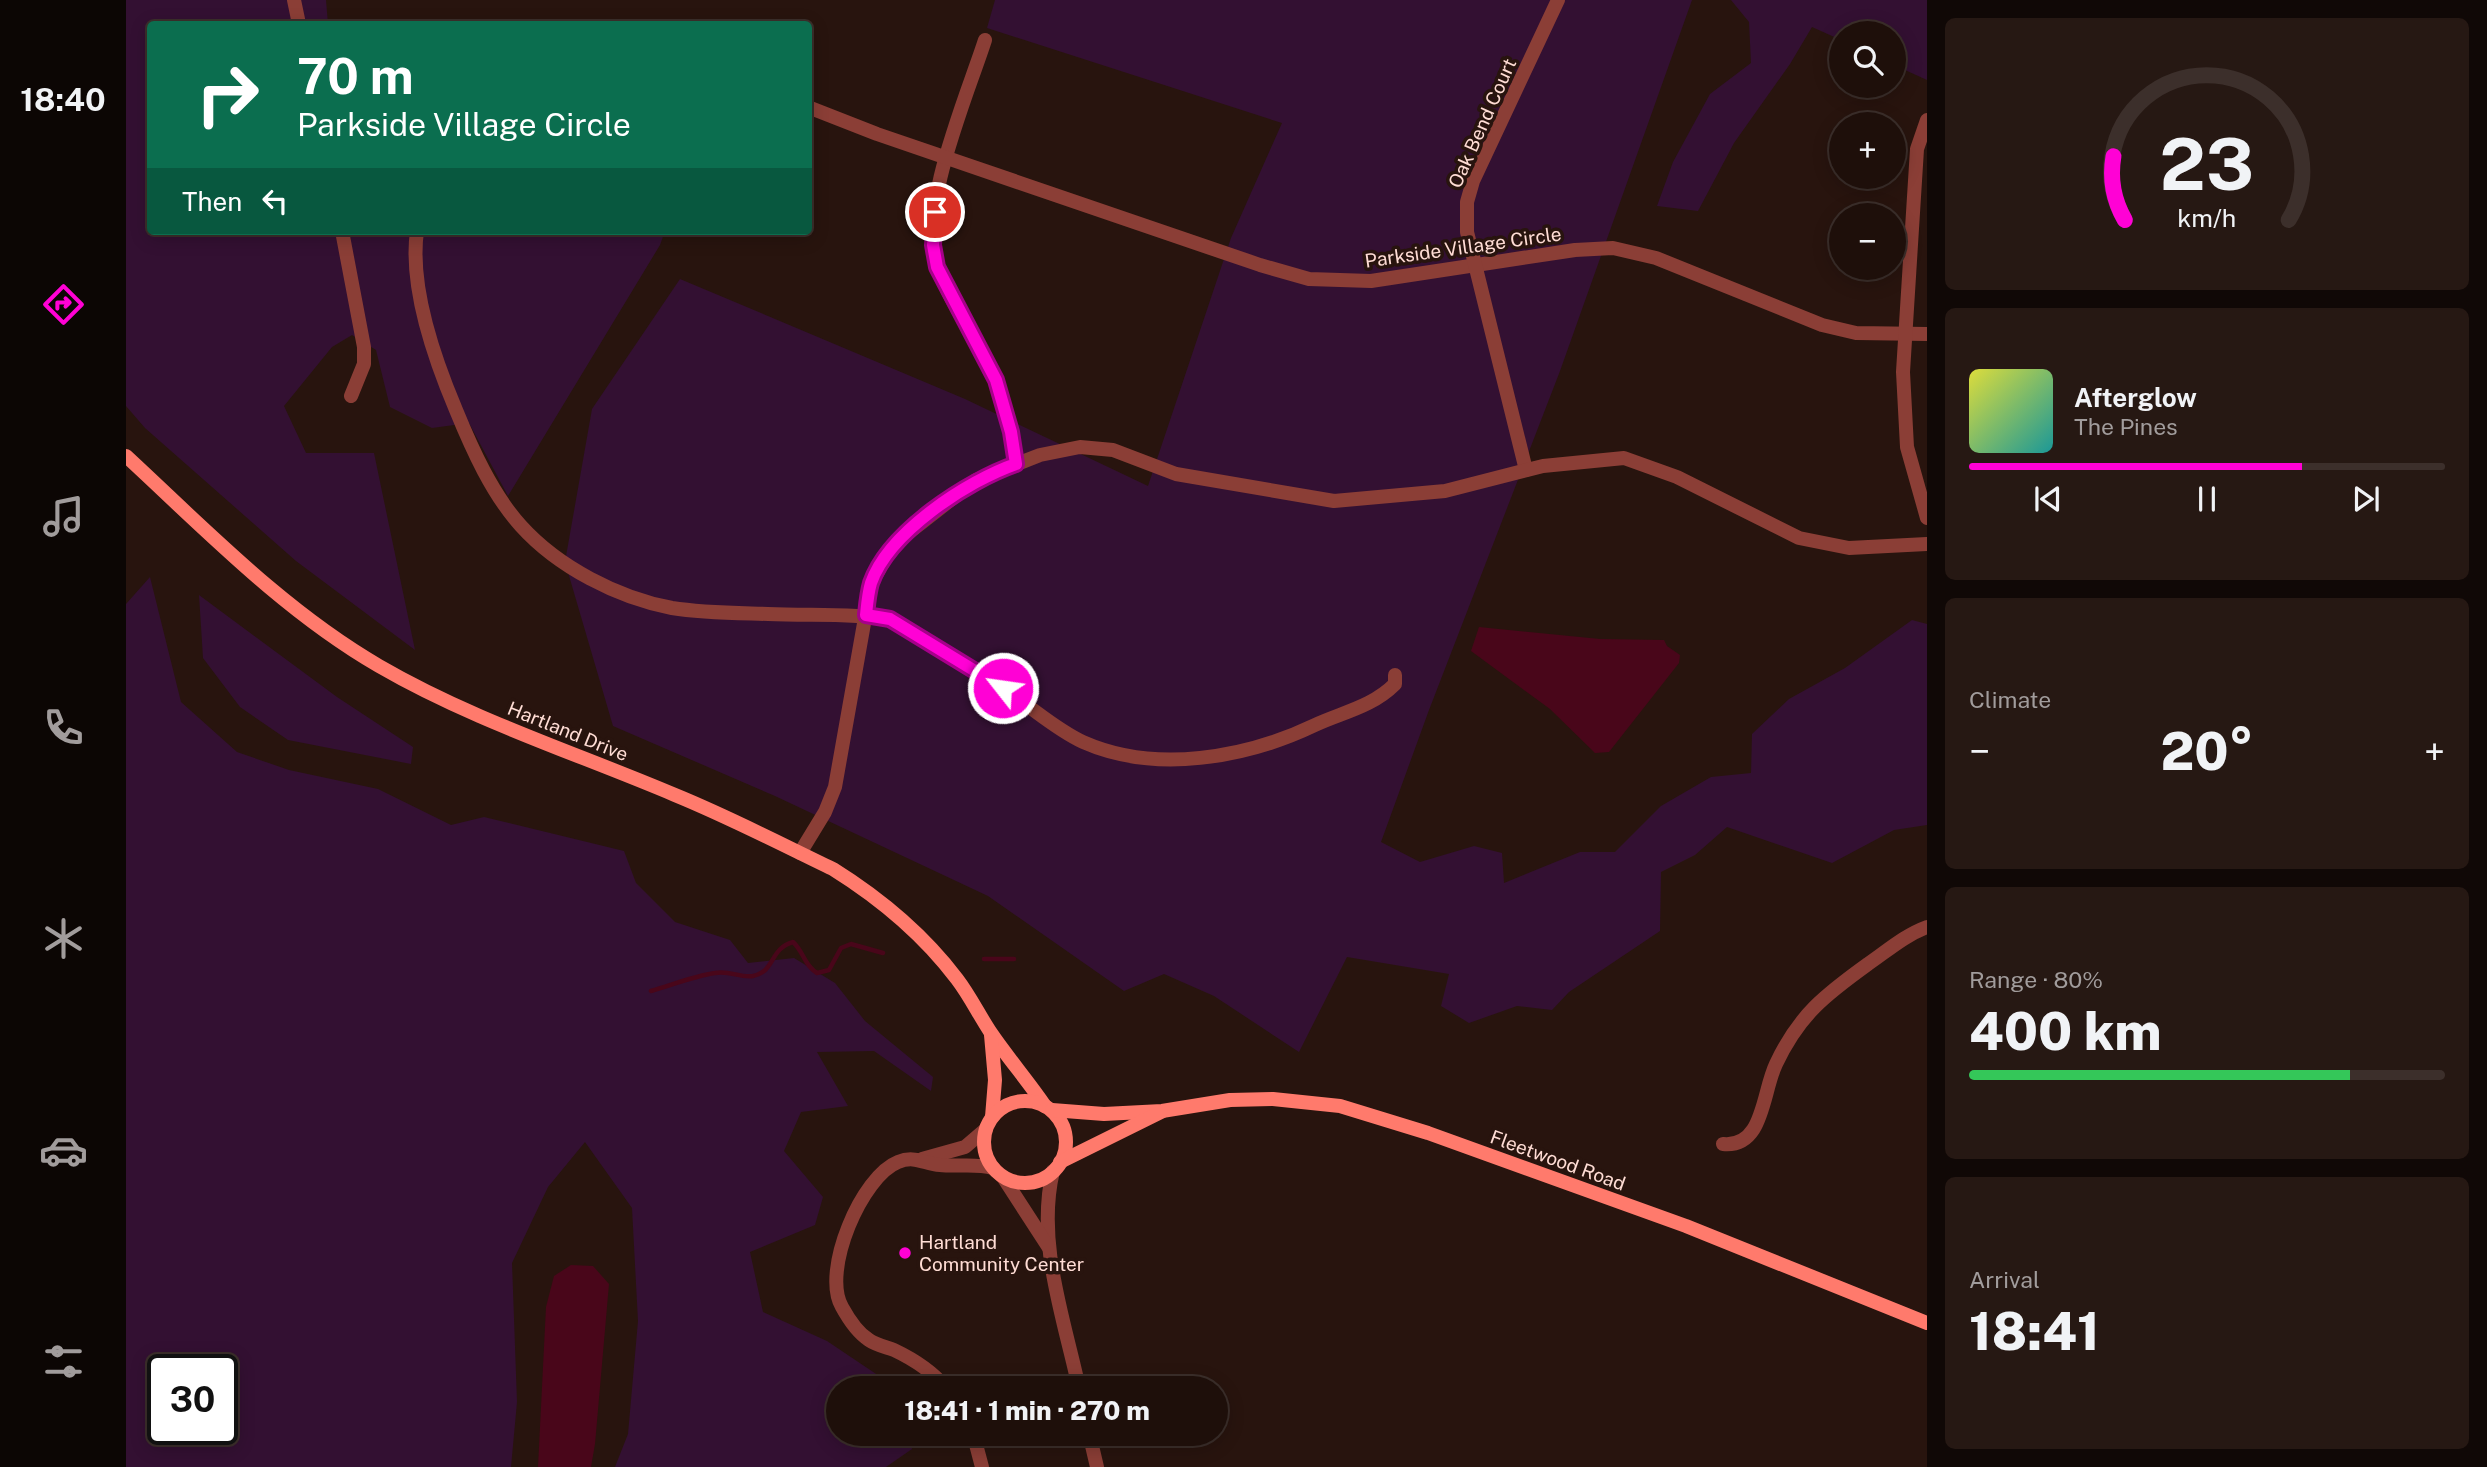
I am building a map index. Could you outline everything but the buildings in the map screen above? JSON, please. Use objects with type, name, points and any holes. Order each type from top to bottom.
[{"type":"main road","name":"Hartland Drive","points":[[126,456],[263,582],[323,631],[379,666],[489,719],[677,795],[800,853],[856,883],[909,926],[957,979],[991,1033],[1065,1133],[1065,1147],[1057,1167]]},
{"type":"main road","name":"Hartland Drive","points":[[991,1033],[995,1080],[984,1143],[998,1172]]},
{"type":"main road","name":"Fleetwood Road","points":[[1048,1108],[1104,1114],[1162,1111],[1230,1101],[1273,1099],[1340,1106],[1686,1226],[1927,1323]]},
{"type":"main road","points":[[989,1123],[1014,1102],[1027,1100],[1048,1108]]},
{"type":"main road","name":"Fleetwood Road","points":[[1057,1167],[1162,1111]]},
{"type":"main road","points":[[998,1172],[1029,1182],[1057,1167]]},
{"type":"street","points":[[295,0],[298,21]]},
{"type":"street","name":"Oak Bend Court","points":[[1525,470],[1467,232],[1469,193],[1558,0]]},
{"type":"street","points":[[985,40],[937,191],[934,257],[996,380],[1011,432],[1016,464]]},
{"type":"street","name":"Parkside Village Circle","points":[[812,108],[947,158],[1309,279],[1391,280],[1614,247],[1657,258],[1822,325],[1856,333],[1927,334]]},
{"type":"street","points":[[1927,120],[1917,149],[1905,334],[1907,447],[1927,518]]},
{"type":"street","points":[[343,235],[364,347],[364,364],[351,396]]},
{"type":"street","points":[[417,235],[415,271],[418,293],[449,393],[482,467],[520,525],[547,549],[612,589],[673,608],[765,614],[866,615],[890,619],[1016,697],[1046,721],[1082,742],[1114,753],[1144,759],[1201,757],[1285,737],[1351,712],[1385,694],[1395,684],[1395,675]]},
{"type":"street","points":[[800,853],[825,812],[835,787],[871,584],[893,545],[976,480],[1040,455],[1080,447],[1113,450],[1176,474],[1335,500],[1445,491],[1525,470],[1600,458],[1624,458],[1668,473],[1812,542],[1849,548],[1927,544]]},
{"type":"street","points":[[1723,1144],[1734,1145],[1747,1139],[1752,1132],[1759,1120],[1766,1084],[1775,1065],[1797,1026],[1813,1006],[1884,952],[1927,927]]},
{"type":"street","points":[[933,1376],[922,1365],[869,1340],[840,1304],[836,1287],[839,1245],[877,1180],[894,1163],[922,1159],[965,1147],[989,1123]]},
{"type":"street","points":[[922,1159],[937,1165],[967,1164],[998,1172]]},
{"type":"street","name":"Hartland Drive","points":[[1057,1167],[1047,1199],[1049,1248],[1076,1376]]},
{"type":"street","name":"Hartland Drive","points":[[998,1172],[1049,1248]]},
{"type":"street","points":[[976,1446],[982,1467]]},
{"type":"street","points":[[1092,1446],[1097,1467]]},
{"type":"shaded area","points":[[126,0],[326,0],[328,21],[147,21],[147,235],[664,235],[508,496],[469,423],[432,428],[390,407],[376,350],[352,335],[332,347],[284,406],[306,453],[374,453],[415,650],[296,561],[145,428],[126,406]]},
{"type":"shaded area","points":[[995,0],[1692,0],[1560,371],[1381,842],[1420,862],[1474,846],[1502,853],[1504,883],[1580,852],[1615,852],[1661,806],[1711,777],[1751,773],[1752,734],[1789,699],[1845,668],[1912,620],[1927,624],[1927,825],[1894,830],[1832,863],[1727,827],[1695,855],[1661,872],[1660,931],[1569,992],[1552,1010],[1517,1006],[1469,1023],[1441,1006],[1449,974],[1347,957],[1299,1052],[1214,996],[1164,974],[1124,991],[988,896],[775,796],[613,726],[565,562],[592,409],[680,279],[965,399],[1148,486],[1231,238],[1282,123],[987,28]]},
{"type":"shaded area","points":[[1731,0],[1927,0],[1927,80],[1906,70],[1906,21],[1829,21],[1829,35],[1812,27],[1790,64],[1734,143],[1698,211],[1657,206],[1673,162],[1710,94],[1751,63],[1749,22]]},
{"type":"shaded area","points":[[150,577],[181,702],[237,752],[289,770],[378,789],[451,825],[484,817],[624,851],[636,883],[675,922],[730,940],[748,963],[794,958],[835,983],[865,1021],[933,1077],[931,1091],[874,1051],[817,1052],[848,1106],[801,1112],[784,1151],[823,1197],[815,1225],[750,1252],[763,1312],[827,1341],[879,1376],[826,1376],[826,1446],[911,1446],[912,1449],[886,1467],[615,1467],[628,1434],[638,1321],[632,1208],[585,1142],[548,1187],[512,1263],[517,1402],[511,1467],[126,1467],[126,604]]},
{"type":"shaded area","points":[[199,595],[337,697],[413,747],[411,764],[288,740],[240,707],[203,658]]},
{"type":"shaded area","points":[[1479,627],[1600,639],[1664,640],[1667,646],[1680,655],[1679,663],[1609,752],[1595,753],[1550,709],[1471,651]]},
{"type":"shaded area","points":[[571,1265],[593,1266],[609,1284],[595,1444],[591,1467],[538,1467],[546,1307],[554,1276]]},
{"type":"waterway","points":[[651,991],[715,973],[753,976],[766,970],[780,950],[793,942],[817,973],[829,970],[841,948],[851,944],[883,953]]},
{"type":"waterway","points":[[984,959],[1014,959]]},
{"type":"place","name":"Hartland Community Center","points":[[905,1253]]},
{"type":"route","points":[[935,212],[933,245],[937,267],[996,380],[1011,432],[1016,464],[976,480],[893,545],[871,584],[866,615],[890,619],[918,639],[1003,688]]}]
